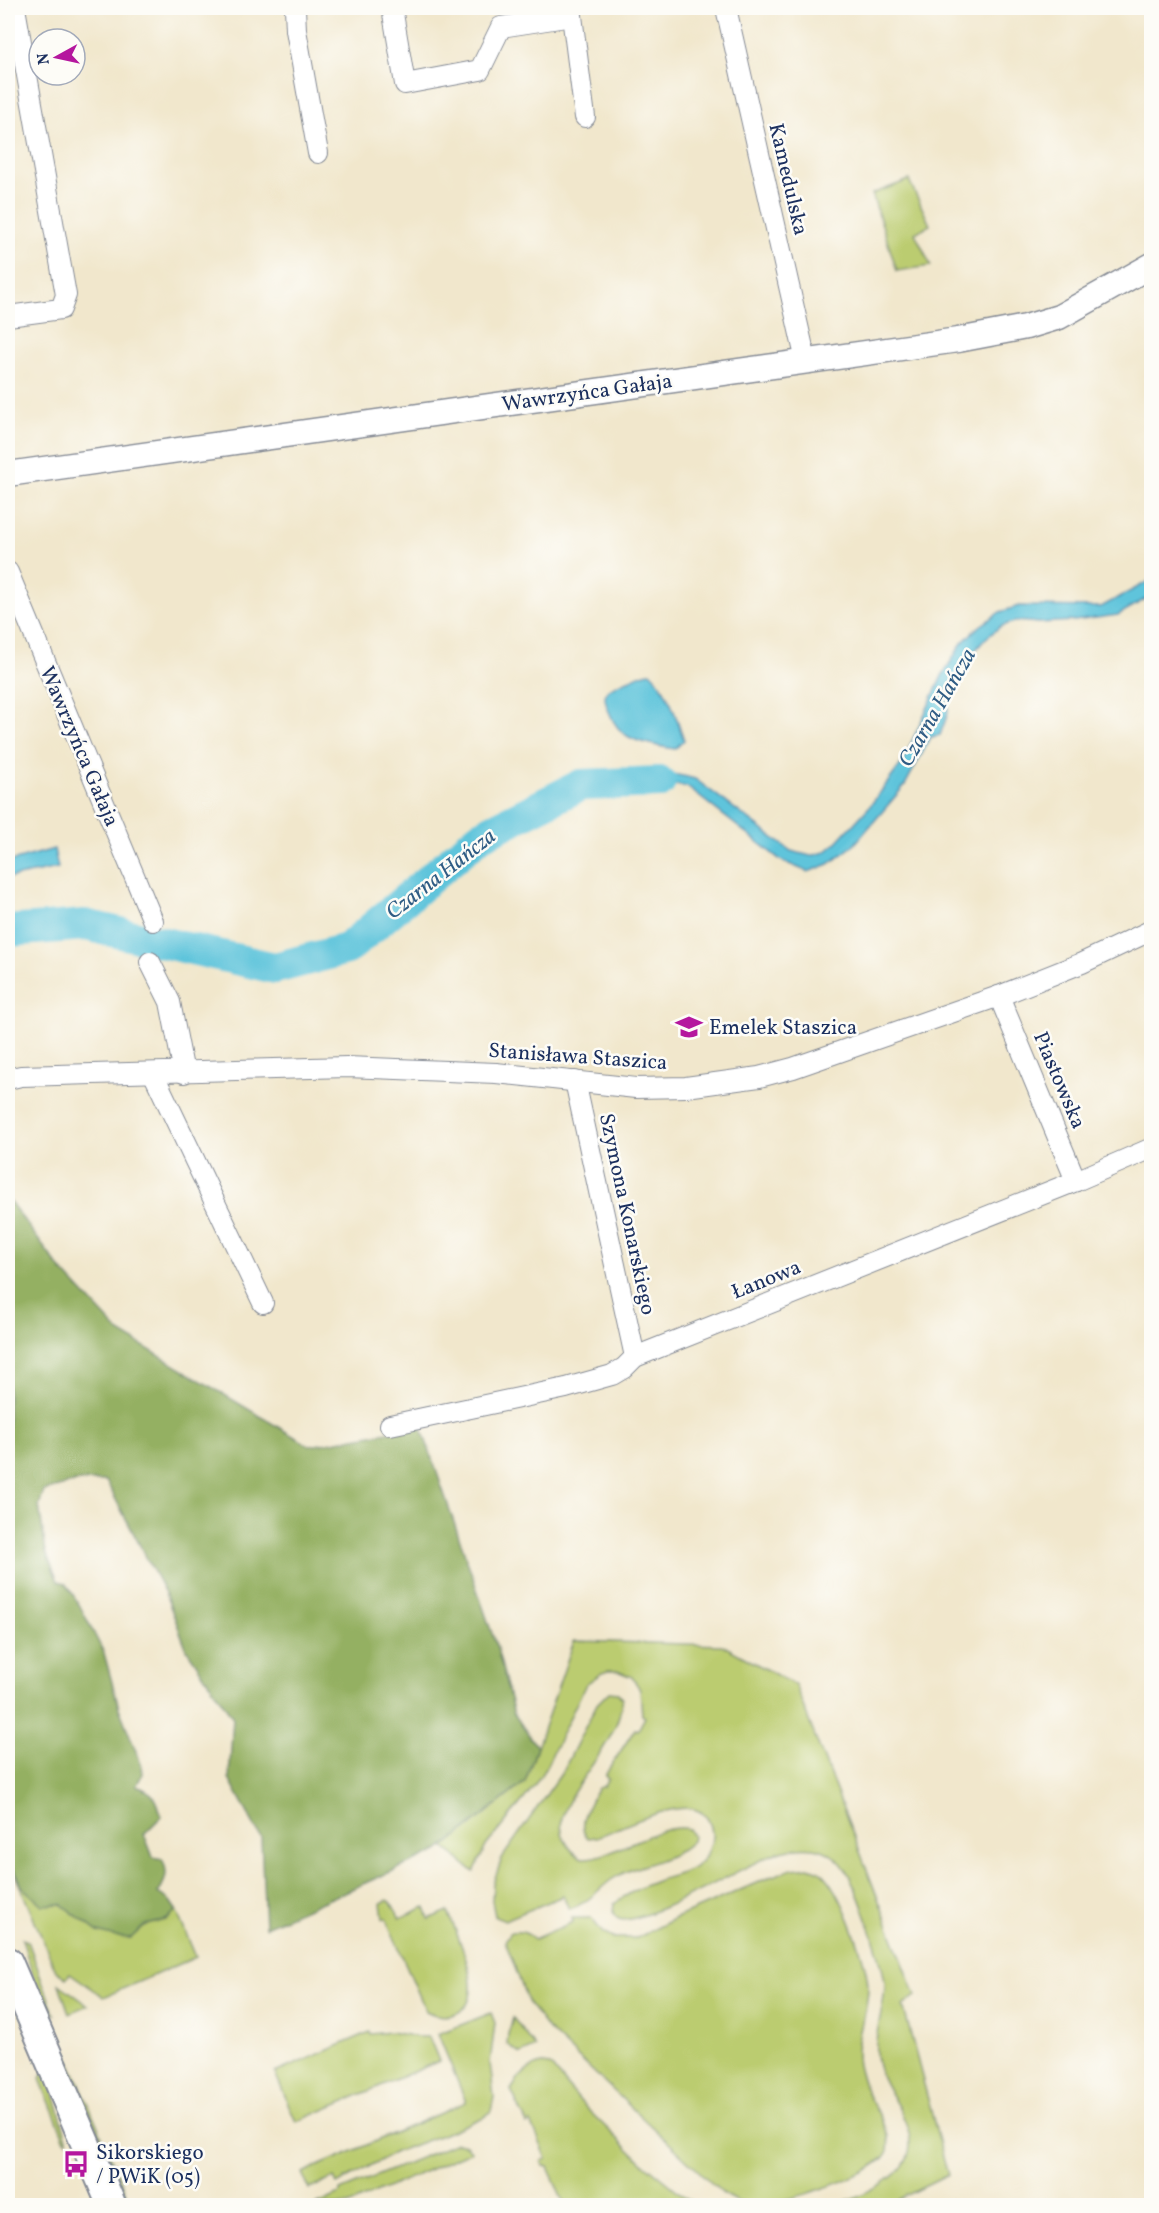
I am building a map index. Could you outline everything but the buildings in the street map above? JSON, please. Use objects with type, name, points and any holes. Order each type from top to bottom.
[{"type":"main road","points":[[8,1962],[112,2205]]},
{"type":"street","points":[[8,316],[61,309],[66,295],[15,8]]},
{"type":"street","points":[[296,8],[296,30],[318,153]]},
{"type":"street","points":[[392,8],[405,84],[480,70],[501,27],[571,12],[585,117]]},
{"type":"street","name":"Kamedulska","points":[[726,8],[806,361]]},
{"type":"street","name":"Wawrzyńca Gałaja","points":[[8,474],[958,340],[1026,327],[1059,317],[1152,264]]},
{"type":"street","name":"Wawrzyńca Gałaja","points":[[8,572],[153,921]]},
{"type":"street","name":"Stanisława Staszica","points":[[8,1079],[21,1076],[347,1067],[496,1074],[636,1088],[686,1087],[759,1077],[793,1068],[999,996],[1082,963],[1152,930]]},
{"type":"street","points":[[150,963],[170,1002],[184,1073]]},
{"type":"street","name":"Piastowska","points":[[999,996],[1076,1181]]},
{"type":"street","points":[[153,1074],[263,1303]]},
{"type":"street","name":"Szymona Konarskiego","points":[[575,1081],[635,1357]]},
{"type":"street","name":"Łanowa","points":[[390,1425],[566,1388],[612,1376],[635,1357],[1076,1181],[1152,1148]]},
{"type":"green space","points":[[909,180],[930,225],[915,233],[931,266],[897,271],[872,194]]},
{"type":"green space","points":[[8,1199],[58,1266],[118,1331],[310,1446],[421,1426],[497,1648],[514,1714],[537,1747],[525,1782],[438,1851],[265,1927],[261,1838],[229,1778],[233,1718],[187,1650],[165,1593],[106,1481],[79,1481],[44,1491],[39,1506],[46,1552],[58,1581],[66,1583],[104,1653],[119,1708],[141,1764],[142,1775],[136,1786],[154,1797],[160,1811],[161,1817],[144,1834],[153,1857],[162,1859],[166,1872],[165,1880],[158,1893],[170,1901],[176,1910],[168,1919],[144,1926],[131,1938],[116,1937],[98,1932],[61,1904],[42,1905],[23,1888],[8,1858]]},
{"type":"green space","points":[[574,1641],[722,1645],[795,1685],[916,1996],[903,2005],[948,2175],[887,2205],[836,2205],[876,2187],[895,2174],[907,2159],[910,2146],[905,2121],[886,2086],[877,2062],[876,2043],[884,1995],[884,1976],[857,1892],[846,1870],[836,1858],[825,1851],[812,1848],[781,1851],[650,1913],[631,1919],[619,1919],[613,1913],[614,1904],[630,1893],[653,1882],[684,1873],[701,1862],[712,1837],[707,1817],[695,1810],[680,1808],[643,1818],[597,1837],[588,1838],[584,1833],[585,1813],[598,1788],[604,1786],[608,1779],[605,1776],[609,1769],[645,1717],[642,1715],[640,1689],[632,1677],[617,1671],[608,1671],[586,1684],[546,1767],[532,1789],[486,1846],[474,1872],[444,1847],[525,1782]]},
{"type":"green space","points":[[609,1692],[618,1693],[622,1699],[619,1715],[606,1744],[569,1801],[561,1821],[565,1840],[582,1858],[609,1853],[664,1830],[689,1829],[693,1836],[692,1841],[662,1860],[621,1874],[576,1907],[569,1909],[563,1896],[505,1920],[495,1916],[492,1901],[493,1884],[502,1858],[563,1771],[597,1704]]},
{"type":"green space","points":[[808,1867],[823,1874],[840,1899],[864,1963],[868,1988],[857,2046],[858,2065],[866,2091],[885,2126],[889,2142],[888,2150],[882,2159],[850,2178],[786,2200],[748,2205],[723,2194],[547,2028],[528,2002],[505,1941],[511,1932],[526,1933],[534,1939],[573,1922],[572,1918],[591,1918],[603,1933],[612,1938],[637,1938],[676,1918],[770,1877],[792,1869]]},
{"type":"green space","points":[[13,1870],[23,1888],[61,1904],[98,1932],[131,1938],[144,1926],[168,1919],[176,1910],[196,1957],[104,1997],[70,1973],[66,1978],[56,1971]]},
{"type":"green space","points":[[388,1900],[400,1918],[425,1907],[429,1919],[448,1911],[468,1965],[471,1980],[471,1994],[466,2005],[457,2013],[441,2016],[426,2011],[386,1919],[383,1919],[381,1903]]},
{"type":"green space","points":[[22,1939],[28,1941],[54,2014],[43,2007]]},
{"type":"green space","points":[[59,1984],[88,2005],[69,2013]]},
{"type":"green space","points":[[491,2013],[495,2023],[490,2063],[494,2097],[491,2111],[486,2116],[396,2152],[337,2184],[334,2178],[309,2189],[302,2173],[466,2102],[438,2034]]},
{"type":"green space","points":[[513,2018],[536,2047],[521,2054],[507,2044]]},
{"type":"green space","points":[[370,2032],[371,2034],[391,2032],[429,2037],[439,2061],[296,2122],[275,2073]]},
{"type":"green space","points":[[68,2057],[131,2205],[128,2205],[65,2058]]},
{"type":"green space","points":[[543,2064],[550,2065],[586,2108],[642,2162],[695,2205],[565,2205],[548,2167],[544,2166],[541,2161],[547,2159],[531,2122],[527,2124],[511,2090],[524,2073]]},
{"type":"green space","points":[[44,2069],[52,2086],[68,2142],[65,2140],[40,2079]]},
{"type":"green space","points":[[456,2143],[466,2145],[472,2151],[348,2205],[316,2205],[340,2194],[340,2191]]},
{"type":"water","points":[[1151,580],[1151,596],[1118,615],[1074,621],[1038,623],[1018,621],[1001,626],[985,639],[947,692],[948,713],[940,735],[931,737],[905,785],[854,845],[829,864],[808,872],[782,861],[687,787],[669,784],[620,786],[611,777],[653,773],[674,774],[695,779],[791,851],[811,856],[825,852],[870,806],[902,763],[942,676],[962,643],[976,629],[1000,612],[1019,606],[1101,607]]},
{"type":"water","points":[[650,672],[667,695],[684,740],[675,749],[645,743],[626,735],[616,725],[607,708],[605,696],[609,689]]},
{"type":"water","points":[[54,849],[58,868],[8,878],[8,862]]},
{"type":"waterway","name":"Czarna Hańcza","points":[[8,931],[85,925],[275,968],[347,949],[480,836],[581,785],[660,782]]},
{"type":"place","name":"Emelek Staszica","points":[[689,1027]]},
{"type":"place","name":"Sikorskiego / PWiK (05)","points":[[76,2164]]}]
